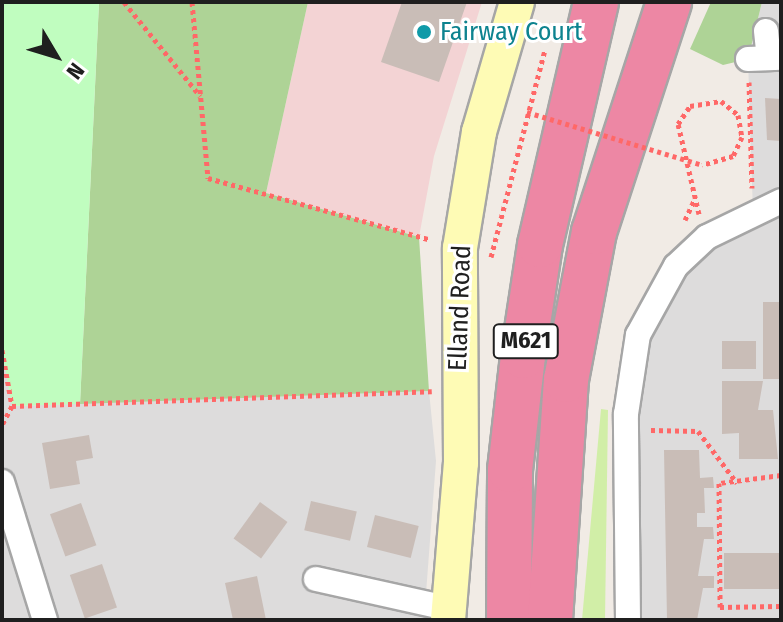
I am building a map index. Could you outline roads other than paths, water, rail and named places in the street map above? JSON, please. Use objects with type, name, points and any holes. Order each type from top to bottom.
[{"type":"highway","points":[[584,67],[596,2]]},
{"type":"highway","name":"M621","points":[[509,620],[510,470],[540,245],[584,67],[608,2]]},
{"type":"highway","name":"M621","points":[[550,620],[566,380],[594,232],[635,96],[669,2]]},
{"type":"highway","points":[[635,96],[681,2]]},
{"type":"street","name":"Elland Road","points":[[449,614],[460,248],[479,132],[517,2]]},
{"type":"street","points":[[766,31],[766,58]]},
{"type":"street","points":[[628,620],[626,430],[638,335],[676,266],[707,237],[781,201]]},
{"type":"street","points":[[2,482],[45,620]]},
{"type":"street","points":[[316,579],[449,614]]},
{"type":"place","name":"Fairway Court","points":[[424,32]]}]
